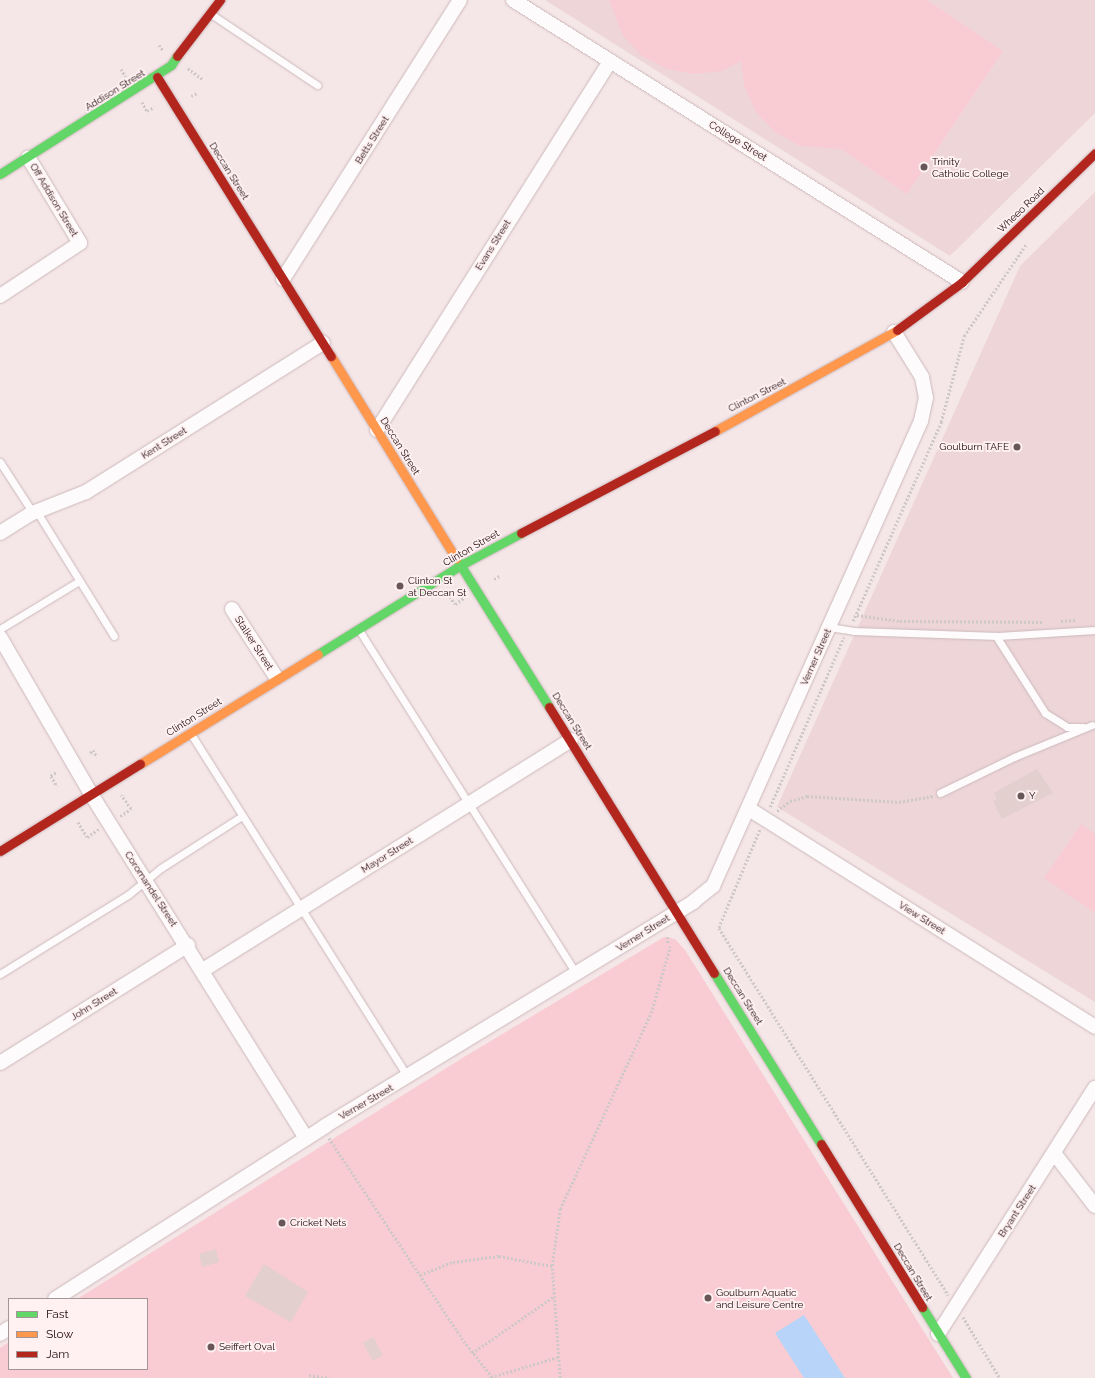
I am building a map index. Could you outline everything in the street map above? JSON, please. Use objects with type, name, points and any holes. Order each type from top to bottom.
[{"type":"street","name":"Addison Street","points":[[0,174],[157,77],[171,65],[220,0]]},
{"type":"street","name":"Betts Street","points":[[283,279],[460,0]]},
{"type":"street","name":"College Street","points":[[513,0],[962,282]]},
{"type":"street","name":"Evans Street","points":[[377,430],[610,61]]},
{"type":"street","name":"Deccan Street","points":[[157,77],[678,912],[966,1378]]},
{"type":"street","name":"Wheeo Road","points":[[962,282],[1095,153]]},
{"type":"street","name":"Off Addison Street","points":[[0,296],[80,243],[28,157]]},
{"type":"street","name":"Clinton Street","points":[[0,851],[276,678],[461,565],[842,363],[894,332],[962,282]]},
{"type":"street","name":"Verner Street","points":[[57,1298],[325,1126],[409,1078],[678,912],[713,886],[749,809],[925,409],[922,377],[894,332]]},
{"type":"street","name":"Kent Street","points":[[0,533],[35,512],[86,492],[323,343]]},
{"type":"street","name":"Stalker Street","points":[[232,608],[276,678]]},
{"type":"street","name":"Coromandel Street","points":[[0,637],[91,794],[188,945],[306,1138]]},
{"type":"street","name":"Mayor Street","points":[[203,970],[571,740]]},
{"type":"street","name":"View Street","points":[[749,809],[767,813],[1095,1027]]},
{"type":"street","name":"John Street","points":[[0,1063],[188,945]]},
{"type":"street","name":"Bryant Street","points":[[938,1334],[1095,1088]]},
{"type":"street","points":[[1054,1153],[1095,1206]]},
{"type":"lane","points":[[210,14],[317,86]]},
{"type":"lane","points":[[0,462],[35,512],[114,636]]},
{"type":"lane","points":[[0,629],[79,581]]},
{"type":"lane","points":[[829,627],[848,630],[996,636],[1095,630]]},
{"type":"lane","points":[[358,628],[470,803],[577,975]]},
{"type":"lane","points":[[996,636],[1051,719],[1067,726],[1093,724]]},
{"type":"lane","points":[[940,793],[1014,756],[1093,724]]},
{"type":"lane","points":[[190,732],[300,909],[409,1078]]},
{"type":"lane","points":[[0,974],[146,881],[242,816]]},
{"type":"path","points":[[159,45],[164,52]]},
{"type":"path","points":[[188,68],[202,79]]},
{"type":"path","points":[[191,96],[197,93]]},
{"type":"path","points":[[142,102],[148,111],[154,107]]},
{"type":"path","points":[[1000,1378],[718,928],[848,630],[857,615],[942,422],[964,336],[1031,240]]},
{"type":"path","points":[[494,579],[500,576]]},
{"type":"path","points":[[448,593],[455,604],[466,597]]},
{"type":"path","points":[[857,615],[900,621],[1050,622]]},
{"type":"path","points":[[1057,621],[1083,620]]},
{"type":"path","points":[[90,752],[93,750],[97,757]]},
{"type":"path","points":[[56,772],[51,776],[57,786]]},
{"type":"path","points":[[767,813],[776,812],[790,801],[807,796],[899,802],[940,793]]},
{"type":"path","points":[[120,816],[131,809],[121,795]]},
{"type":"path","points":[[78,822],[87,837],[100,829]]},
{"type":"path","points":[[560,1378],[553,1297],[552,1266],[554,1236],[565,1194],[650,1013],[669,946],[668,937]]},
{"type":"path","points":[[325,1126],[330,1140],[420,1276],[472,1353],[492,1377],[558,1357]]},
{"type":"path","points":[[420,1276],[453,1262],[499,1256],[552,1266]]},
{"type":"path","points":[[472,1353],[553,1297]]},
{"type":"path","points":[[309,1375],[330,1378]]},
{"type":"shaded area","name":"Trinity Catholic College","points":[[545,0],[1095,0],[1095,113],[950,256]]},
{"type":"shaded area","points":[[609,0],[927,0],[1003,51],[907,194],[841,149],[800,146],[775,132],[756,112],[744,86],[741,61],[722,71],[694,74],[667,69],[642,56],[623,36]]},
{"type":"shaded area","name":"Goulburn TAFE","points":[[1095,192],[1095,1002],[777,807],[1020,266]]},
{"type":"shaded area","points":[[1081,824],[1095,834],[1095,913],[1044,878]]},
{"type":"shaded area","points":[[664,937],[675,939],[685,950],[953,1378],[0,1378],[0,1348],[8,1343],[8,1370],[148,1370],[148,1298],[79,1298],[464,1057]]},
{"type":"water","points":[[804,1315],[845,1378],[804,1378],[775,1333]]},
{"type":"building","name":"Y","points":[[1037,769],[1053,793],[1002,819],[993,801],[997,800],[994,793]]},
{"type":"building","points":[[216,1249],[219,1262],[202,1267],[199,1254]]},
{"type":"building","points":[[264,1264],[308,1292],[291,1322],[245,1296]]},
{"type":"building","points":[[373,1337],[383,1355],[373,1361],[363,1343]]},
{"type":"traffic: fast","points":[[0,174],[171,65],[177,56]]},
{"type":"traffic: fast","points":[[318,654],[461,565],[521,533]]},
{"type":"traffic: fast","points":[[456,558],[549,707]]},
{"type":"traffic: fast","points":[[714,973],[821,1144]]},
{"type":"traffic: fast","points":[[922,1307],[966,1378]]},
{"type":"traffic: slow","points":[[715,431],[897,330]]},
{"type":"traffic: slow","points":[[331,356],[456,558]]},
{"type":"traffic: slow","points":[[140,764],[318,654]]},
{"type":"traffic: jam","points":[[177,56],[220,0]]},
{"type":"traffic: jam","points":[[157,77],[331,356]]},
{"type":"traffic: jam","points":[[897,330],[962,282],[1095,153]]},
{"type":"traffic: jam","points":[[521,533],[715,431]]},
{"type":"traffic: jam","points":[[549,707],[714,973]]},
{"type":"traffic: jam","points":[[0,851],[140,764]]},
{"type":"traffic: jam","points":[[821,1144],[922,1307]]},
{"type":"place","name":"Trinity Catholic College","points":[[924,167]]},
{"type":"place","name":"Goulburn TAFE","points":[[1017,447]]},
{"type":"place","name":"Clinton St at Deccan St","points":[[400,586]]},
{"type":"place","name":"Y","points":[[1021,796]]},
{"type":"place","name":"Cricket Nets","points":[[282,1223]]},
{"type":"place","name":"Goulburn Aquatic and Leisure Centre","points":[[708,1298]]},
{"type":"place","name":"Seiffert Oval","points":[[211,1347]]}]
